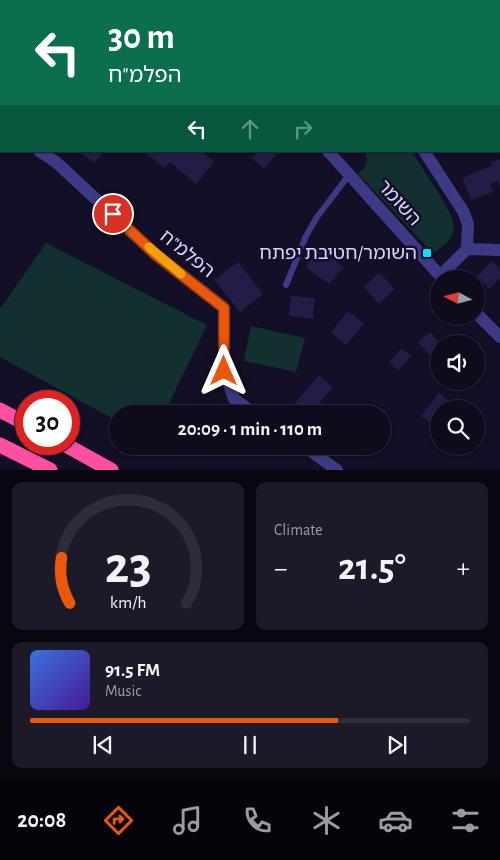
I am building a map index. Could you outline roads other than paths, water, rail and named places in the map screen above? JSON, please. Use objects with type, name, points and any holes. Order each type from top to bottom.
[{"type":"highway","points":[[0,410],[15,418]]},
{"type":"highway","points":[[0,445],[50,470]]},
{"type":"highway","points":[[80,453],[111,470]]},
{"type":"street","name":"הפלמ\"ח","points":[[40,152],[56,162],[155,254],[224,308],[224,371],[234,399],[242,405]]},
{"type":"street","name":"השומר","points":[[330,152],[435,270]]},
{"type":"street","points":[[425,152],[463,211],[468,224],[467,249],[448,270]]},
{"type":"street","points":[[467,249],[500,250]]},
{"type":"street","points":[[485,322],[500,337]]},
{"type":"street","points":[[316,455],[337,470]]},
{"type":"lane","points":[[286,285],[306,236],[349,174]]},
{"type":"place","name":"השומר/חטיבת יפתח","points":[[427,253]]}]
